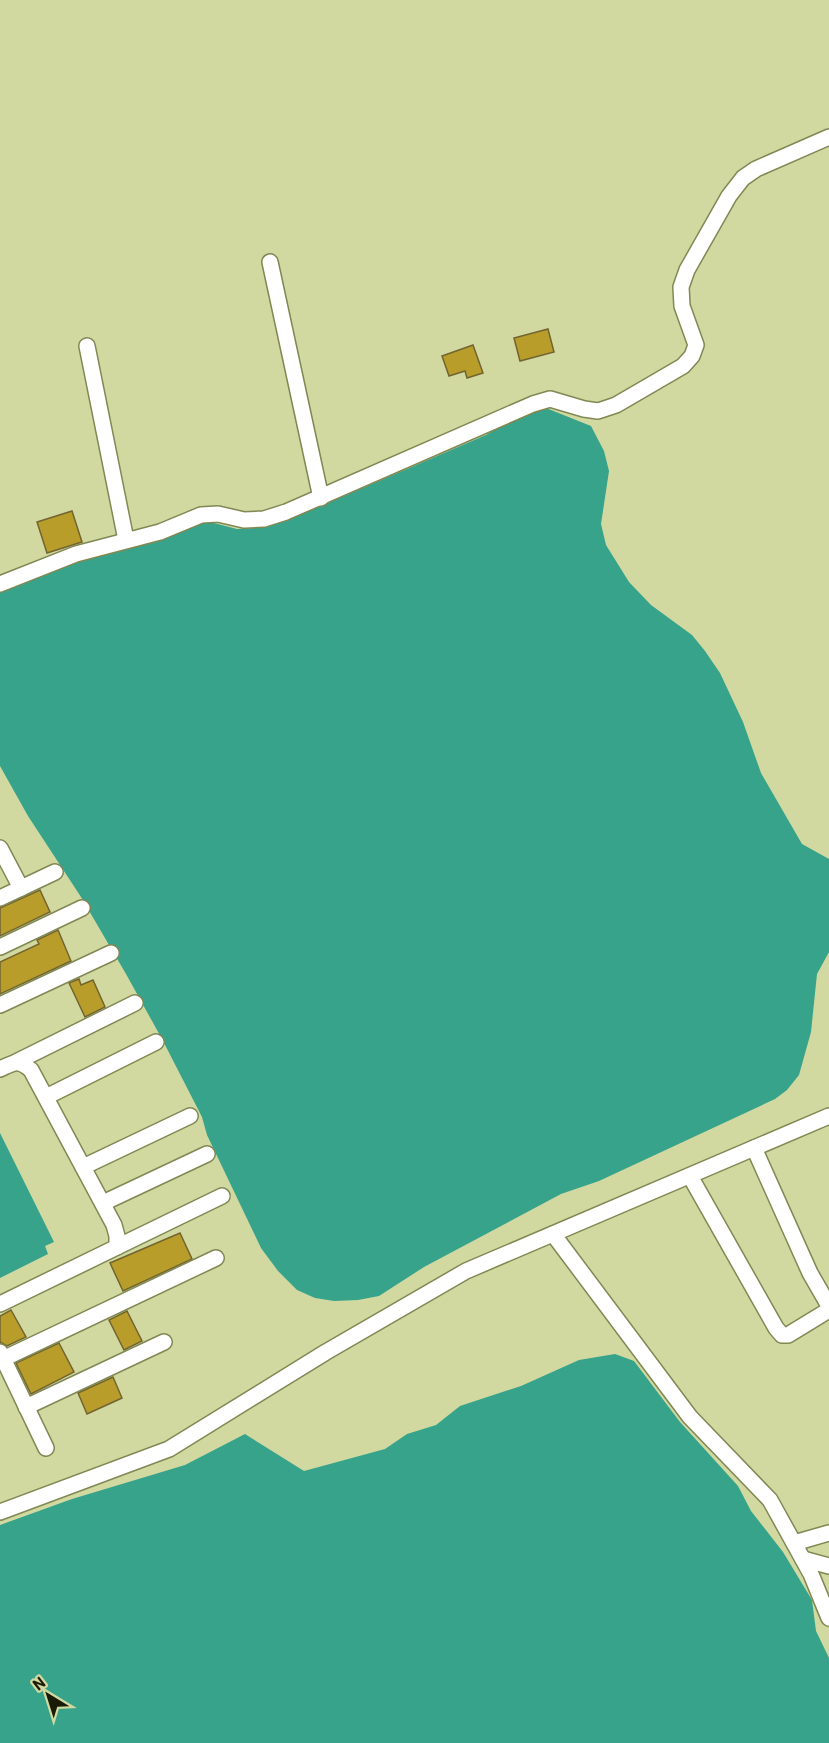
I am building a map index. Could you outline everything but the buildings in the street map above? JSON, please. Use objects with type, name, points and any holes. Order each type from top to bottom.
[{"type":"street","points":[[0,584],[76,554],[160,532],[201,515],[218,514],[244,520],[264,519],[321,498],[533,404],[550,399],[598,411],[616,405],[683,366],[692,356],[696,345],[682,306],[681,287],[687,270],[729,196],[743,178],[756,169],[829,137]]},
{"type":"street","points":[[270,262],[321,498]]},
{"type":"street","points":[[87,346],[126,540]]},
{"type":"street","points":[[1,855],[21,888]]},
{"type":"street","points":[[0,898],[55,872]]},
{"type":"street","points":[[0,947],[82,908]]},
{"type":"street","points":[[0,1005],[111,953]]},
{"type":"street","points":[[0,1069],[135,1003]]},
{"type":"street","points":[[46,1097],[156,1042]]},
{"type":"street","points":[[16,1062],[24,1064],[31,1070],[46,1097],[114,1225],[117,1247]]},
{"type":"street","points":[[83,1167],[190,1116]]},
{"type":"street","points":[[0,1512],[169,1449],[326,1352],[466,1271],[829,1116]]},
{"type":"street","points":[[690,1176],[776,1328],[782,1335],[788,1335],[829,1308],[810,1273],[754,1148]]},
{"type":"street","points":[[103,1203],[207,1154]]},
{"type":"street","points":[[0,1304],[222,1196]]},
{"type":"street","points":[[553,1234],[690,1417],[770,1500],[803,1559],[829,1618]]},
{"type":"street","points":[[46,1448],[2,1355],[216,1258]]},
{"type":"street","points":[[26,1407],[164,1342]]},
{"type":"street","points":[[794,1543],[829,1533]]},
{"type":"street","points":[[803,1559],[829,1566]]},
{"type":"water","points":[[546,408],[591,426],[604,451],[609,471],[601,524],[606,545],[629,582],[651,605],[692,635],[705,651],[720,673],[743,722],[761,773],[802,844],[829,859],[829,952],[817,974],[811,1032],[799,1075],[787,1090],[775,1099],[599,1181],[561,1194],[424,1267],[379,1296],[334,1301],[315,1298],[297,1290],[278,1271],[261,1248],[207,1135],[202,1117],[162,1039],[81,897],[28,816],[0,766],[0,590],[63,565],[194,523],[210,522],[237,529],[255,528],[330,502],[486,435],[529,410]]},
{"type":"water","points":[[0,1133],[54,1242],[45,1246],[48,1254],[0,1278]]},
{"type":"water","points":[[615,1354],[634,1361],[680,1422],[738,1486],[751,1511],[783,1552],[812,1600],[816,1631],[829,1658],[829,1743],[0,1743],[0,1525],[72,1499],[185,1465],[245,1434],[304,1471],[385,1449],[407,1434],[436,1425],[460,1406],[521,1386],[579,1360]]}]
